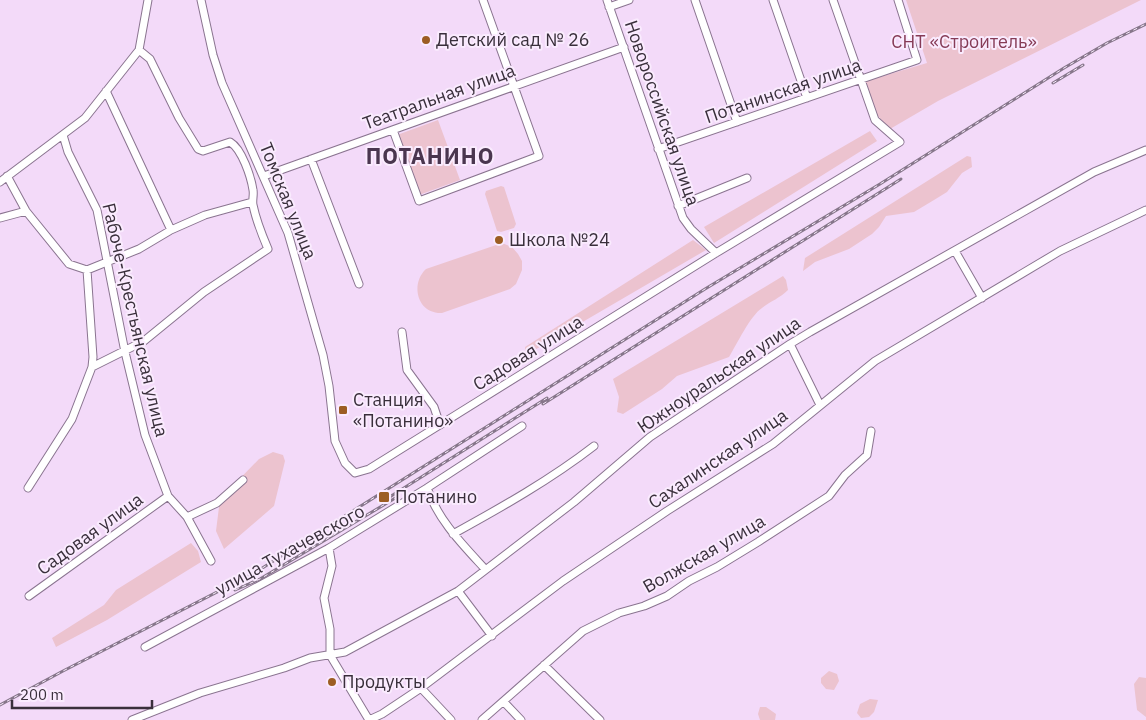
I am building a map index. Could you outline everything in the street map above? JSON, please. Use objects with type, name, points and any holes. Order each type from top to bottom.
[{"type":"street","points":[[0,182],[85,118],[139,50],[148,0]]},
{"type":"street","name":"Томская улица","points":[[201,0],[213,55],[222,83],[288,233],[303,280],[323,355],[333,417]]},
{"type":"street","points":[[392,130],[419,201],[540,156],[482,0]]},
{"type":"street","points":[[608,3],[629,0]]},
{"type":"street","points":[[695,0],[737,122]]},
{"type":"street","points":[[773,0],[807,98]]},
{"type":"street","points":[[832,0],[859,80]]},
{"type":"street","name":"Потанинская улица","points":[[658,149],[917,60],[898,0]]},
{"type":"street","name":"Новороссийская улица","points":[[608,3],[683,218],[691,229],[716,253]]},
{"type":"street","name":"Театральная улица","points":[[264,176],[624,47]]},
{"type":"street","points":[[92,367],[144,341],[204,292],[268,249],[259,228],[252,202],[254,193],[251,176],[233,144],[230,142],[203,151],[198,149],[179,118],[150,59],[139,50]]},
{"type":"street","name":"Садовая улица","points":[[333,417],[336,442],[339,453],[345,463],[355,473],[369,469],[716,253],[900,142],[875,120],[859,80]]},
{"type":"street","points":[[106,91],[171,230]]},
{"type":"street","name":"Рабоче-Крестьянская улица","points":[[62,135],[68,152],[97,210],[125,352],[145,435],[168,496],[188,517],[211,560]]},
{"type":"street","name":"Южноуральская улица","points":[[132,720],[200,693],[284,668],[310,658],[345,652],[458,591],[574,502],[650,437],[790,344],[1094,172],[1146,150]]},
{"type":"street","name":"Томская улица","points":[[311,159],[359,284]]},
{"type":"street","points":[[7,176],[26,211],[69,264],[87,270],[139,249],[171,230],[205,215],[252,202]]},
{"type":"street","points":[[678,206],[747,178]]},
{"type":"street","name":"Сахалинская улица","points":[[369,720],[382,714],[421,688],[563,581],[667,511],[773,444],[876,362],[1060,251],[1146,210]]},
{"type":"street","points":[[0,218],[26,211]]},
{"type":"street","points":[[955,251],[982,298]]},
{"type":"street","points":[[28,488],[72,419],[92,367],[93,357],[87,270]]},
{"type":"street","points":[[402,332],[407,370],[434,407],[440,425]]},
{"type":"street","points":[[790,344],[820,405]]},
{"type":"street","name":"улица Тухачевского","points":[[144,647],[329,548],[427,488],[522,426]]},
{"type":"street","name":"Волжская улица","points":[[482,720],[583,631],[619,613],[644,606],[667,596],[689,581],[717,567],[758,542],[829,496],[845,476],[867,456],[871,431]]},
{"type":"street","points":[[453,534],[512,501],[560,471],[594,446]]},
{"type":"street","points":[[188,517],[218,503],[243,480]]},
{"type":"street","points":[[427,488],[437,513],[453,534],[485,569]]},
{"type":"street","name":"Садовая улица","points":[[29,596],[168,496]]},
{"type":"street","points":[[329,548],[332,566],[324,598],[330,634],[330,656],[369,720]]},
{"type":"street","points":[[458,591],[492,636]]},
{"type":"street","points":[[544,665],[600,720]]},
{"type":"street","points":[[421,688],[451,720]]},
{"type":"street","points":[[504,702],[521,720]]},
{"type":"green space","name":"СНТ «Строитель»","points":[[906,0],[1141,0],[938,101],[890,129],[874,112],[863,82],[927,63]]},
{"type":"green space","points":[[438,120],[460,180],[419,195],[397,135]]},
{"type":"green space","points":[[870,131],[877,141],[714,243],[704,227]]},
{"type":"green space","points":[[967,156],[971,157],[972,167],[962,173],[947,192],[914,212],[886,216],[872,234],[849,249],[815,262],[803,271],[805,258]]},
{"type":"green space","points":[[501,186],[504,187],[516,224],[514,228],[501,232],[497,231],[485,194],[486,191]]},
{"type":"green space","points":[[693,240],[706,250],[526,355],[525,347]]},
{"type":"green space","points":[[502,243],[512,247],[522,261],[522,270],[516,284],[510,289],[442,313],[427,309],[422,303],[417,290],[421,275],[426,269]]},
{"type":"green space","points":[[783,276],[788,290],[757,312],[729,357],[677,376],[662,389],[623,414],[617,412],[619,397],[613,379]]},
{"type":"green space","points":[[273,452],[283,455],[285,461],[274,506],[224,549],[216,531],[220,499],[259,459]]},
{"type":"green space","points":[[191,543],[198,551],[201,562],[107,620],[56,647],[52,638],[104,605],[116,590]]},
{"type":"green space","points":[[829,671],[837,674],[839,681],[834,690],[826,689],[821,683],[821,678]]},
{"type":"green space","points":[[1139,677],[1146,678],[1146,717],[1137,710],[1134,684]]},
{"type":"green space","points":[[870,699],[878,700],[874,712],[869,717],[861,718],[857,713],[860,704]]},
{"type":"green space","points":[[760,707],[766,707],[776,714],[775,720],[760,720],[758,714]]},
{"type":"railway","points":[[0,705],[256,572],[705,289],[880,184],[1064,68],[1107,43],[1146,24]]},
{"type":"railway","points":[[1053,83],[1083,65]]},
{"type":"railway","points":[[543,404],[901,179]]},
{"type":"railway","points":[[388,498],[547,398]]},
{"type":"railway","points":[[235,590],[260,579],[397,497]]},
{"type":"place","name":"Детский сад № 26","points":[[426,40]]},
{"type":"place","name":"Школа №24","points":[[499,240]]},
{"type":"place","name":"Станция «Потанино»","points":[[343,410]]},
{"type":"place","name":"Потанино","points":[[384,497]]},
{"type":"place","name":"Продукты","points":[[332,682]]},
{"type":"district","name":"ПОТАНИНО","points":[[430,156]]}]
